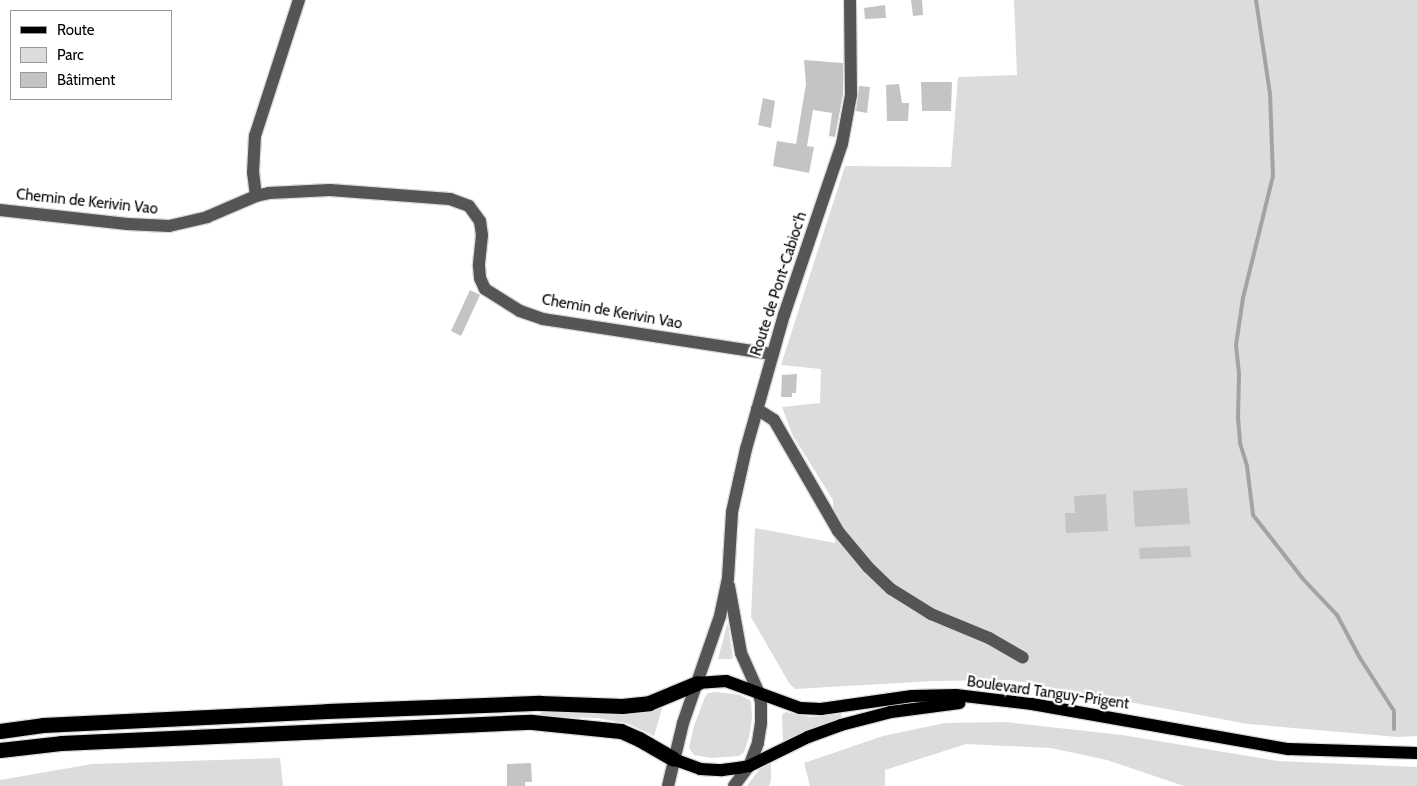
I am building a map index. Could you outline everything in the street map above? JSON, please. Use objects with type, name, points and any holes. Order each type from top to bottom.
[{"type":"highway","points":[[0,731],[43,725],[298,712],[540,704],[622,706],[649,702],[697,683]]},
{"type":"highway","points":[[0,750],[89,741],[532,722],[621,731],[673,759]]},
{"type":"main road","name":"Boulevard Tanguy-Prigent","points":[[697,683],[726,681],[758,691],[800,708],[821,709],[912,696],[956,696],[1032,704],[1288,749],[1417,753]]},
{"type":"main road","points":[[673,759],[700,769],[722,770],[749,766],[808,737],[891,712],[943,704],[998,701]]},
{"type":"street","points":[[256,196],[253,173],[255,136],[299,0]]},
{"type":"street","name":"Route de Pont-Cabioc'h","points":[[697,683],[720,616],[728,578],[732,512],[757,409],[772,354],[842,144],[851,95],[850,0]]},
{"type":"street","name":"Chemin de Kerivin Vao","points":[[0,210],[127,224],[169,226],[207,217],[256,196],[269,193],[330,190],[450,199],[469,206],[480,221],[482,235],[479,266],[480,278],[485,289],[520,311],[543,319],[772,354]]},
{"type":"street","points":[[757,409],[774,420],[838,531],[868,568],[891,589],[930,614],[988,638],[1023,658]]},
{"type":"street","name":"Route de Pont-Cabioc'h","points":[[728,578],[741,653],[758,691]]},
{"type":"street","points":[[668,786],[673,759],[697,683]]},
{"type":"street","points":[[734,786],[749,766],[758,743],[761,723],[758,691]]},
{"type":"green space","points":[[1014,0],[1417,0],[1417,736],[1398,737],[1248,724],[1010,680],[933,681],[795,689],[789,683],[751,617],[755,528],[835,543],[833,500],[793,436],[782,407],[820,403],[821,369],[781,365],[845,166],[951,167],[958,77],[1017,75]]},
{"type":"green space","points":[[728,623],[733,659],[718,659],[727,625]]},
{"type":"green space","points":[[717,692],[740,695],[751,701],[752,718],[749,737],[744,752],[739,756],[711,758],[694,755],[689,748],[694,726],[705,697],[708,693]]},
{"type":"green space","points":[[663,705],[654,736],[629,724],[598,718],[543,717],[539,715],[543,711],[628,714]]},
{"type":"green space","points":[[786,712],[810,717],[841,714],[842,718],[796,735],[783,743],[782,715]]},
{"type":"green space","points":[[1005,722],[1122,735],[1278,761],[1417,767],[1417,786],[1184,786],[1107,760],[1051,748],[966,744],[885,770],[885,786],[810,786],[804,763],[883,736],[945,723]]},
{"type":"green space","points":[[280,758],[283,786],[0,786],[0,780],[92,764]]},
{"type":"green space","points":[[771,763],[771,781],[769,786],[747,786],[759,770]]},
{"type":"building","points":[[911,0],[922,0],[923,15],[913,16]]},
{"type":"building","points":[[885,5],[886,18],[865,19],[864,8]]},
{"type":"building","points":[[804,60],[843,63],[843,94],[835,137],[829,136],[832,113],[813,110],[807,146],[814,147],[809,173],[773,166],[777,141],[796,144],[806,84]]},
{"type":"building","points":[[921,82],[952,82],[951,111],[922,111]]},
{"type":"building","points":[[899,84],[902,103],[909,103],[908,121],[887,121],[886,85]]},
{"type":"building","points":[[859,86],[870,87],[867,113],[856,111]]},
{"type":"building","points":[[763,98],[775,101],[771,128],[758,125]]},
{"type":"building","points":[[470,290],[480,295],[461,336],[451,331]]},
{"type":"building","points":[[797,374],[796,393],[792,393],[792,397],[781,397],[782,375]]},
{"type":"building","points":[[1187,488],[1190,524],[1135,527],[1133,491]]},
{"type":"building","points":[[1106,494],[1108,531],[1066,533],[1065,513],[1075,513],[1074,496]]},
{"type":"building","points":[[1190,546],[1191,557],[1140,559],[1139,548]]},
{"type":"building","points":[[531,763],[532,782],[525,782],[525,786],[507,786],[507,764]]},
{"type":"waterway","points":[[1256,0],[1270,94],[1273,176],[1243,298],[1236,345],[1239,375],[1238,418],[1240,443],[1247,466],[1253,515],[1303,579],[1337,615],[1360,658],[1394,711],[1394,729]]}]
